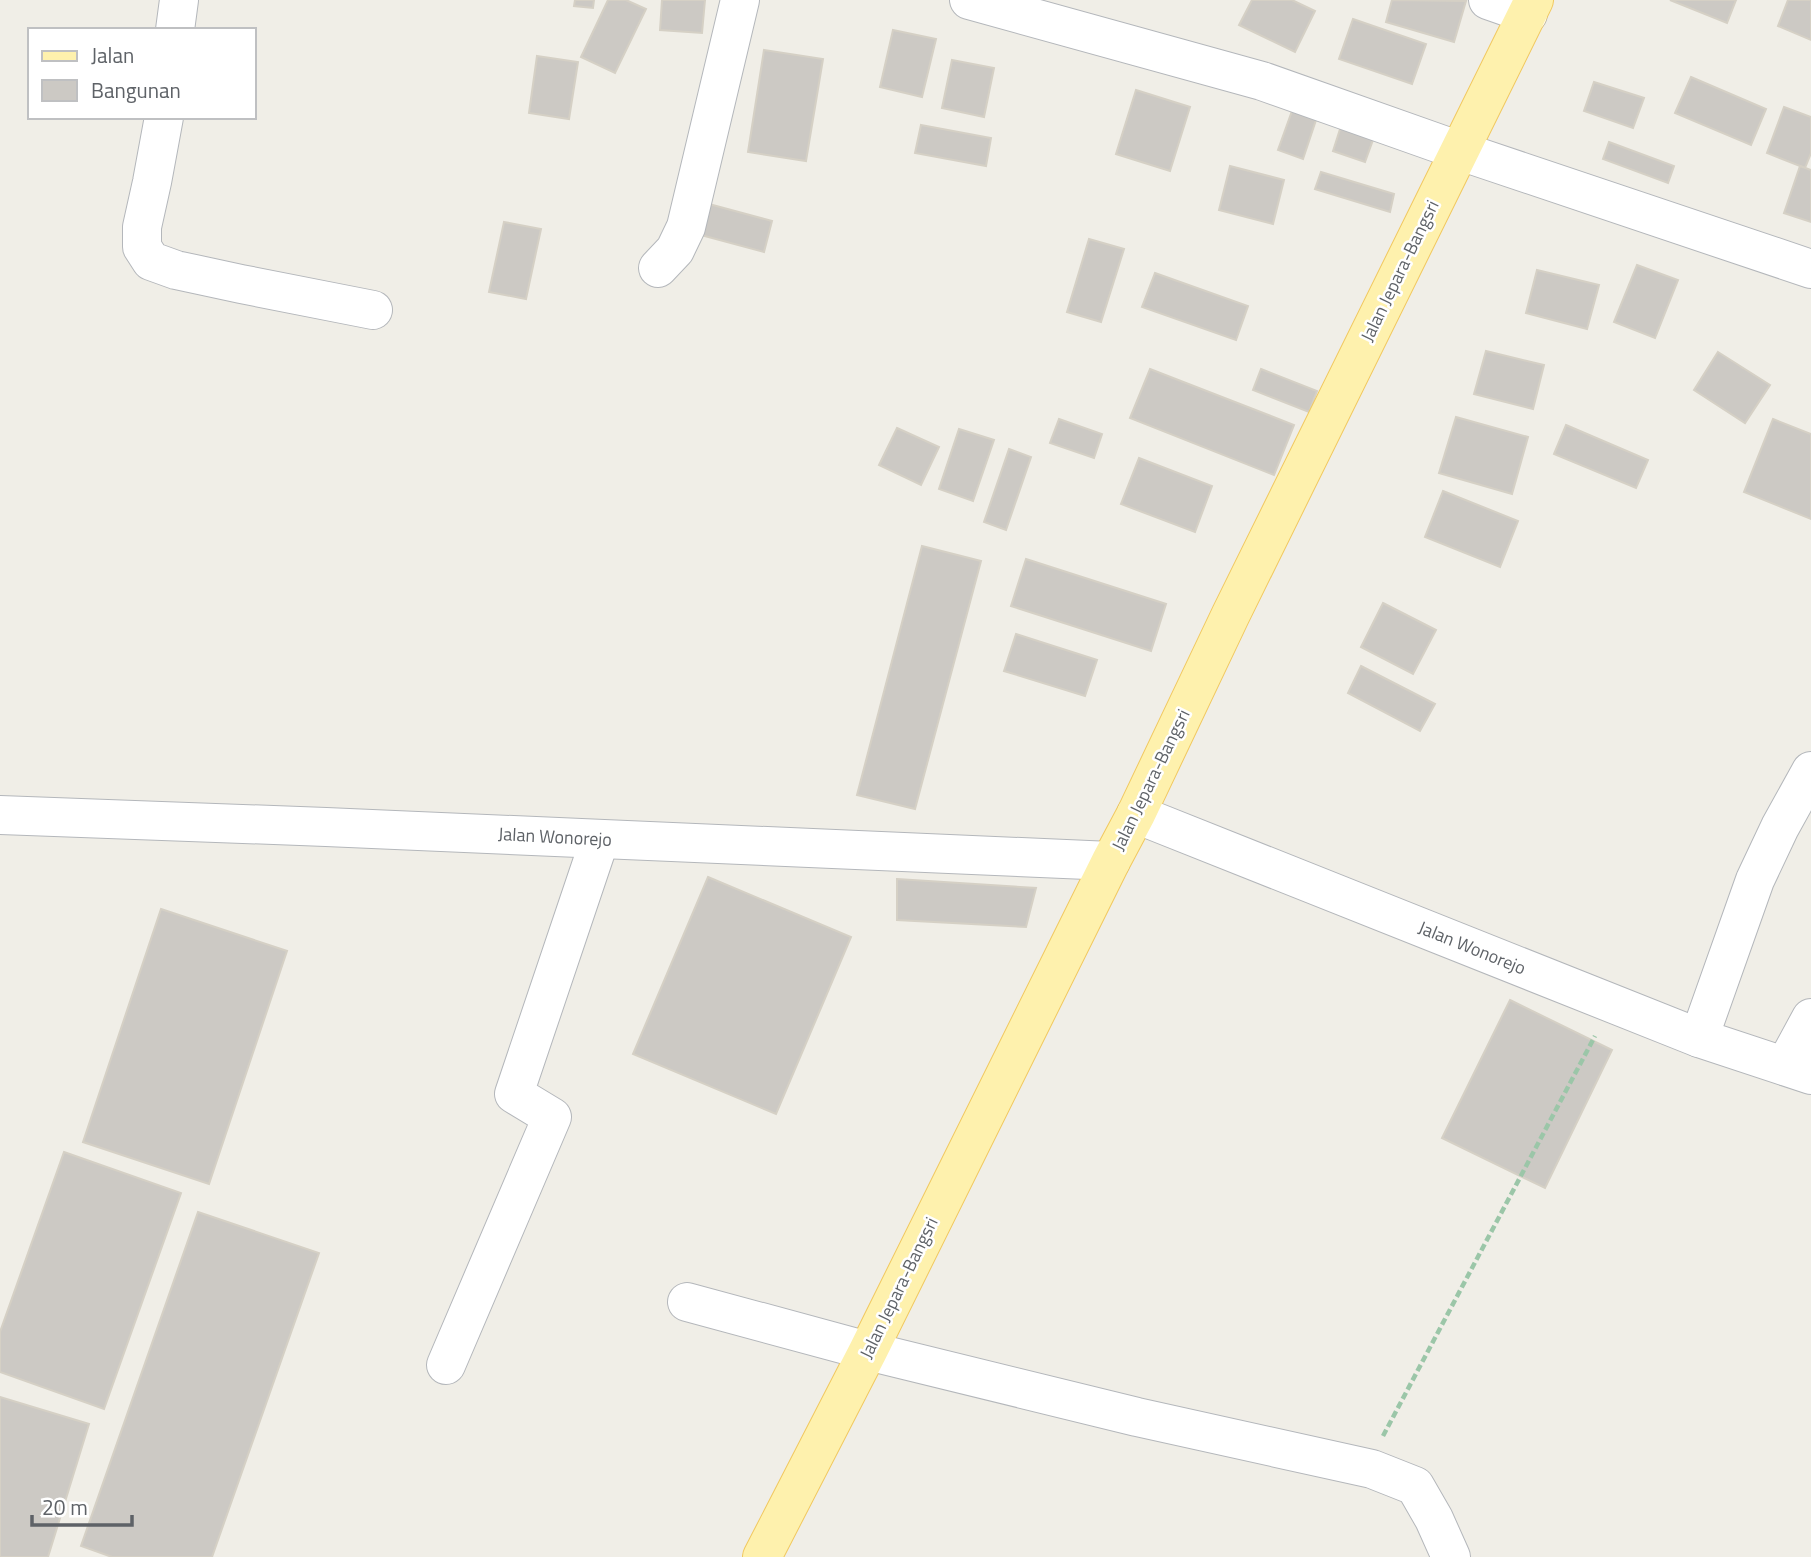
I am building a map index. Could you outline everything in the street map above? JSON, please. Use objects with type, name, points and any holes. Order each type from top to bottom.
[{"type":"main road","name":"Jalan Jepara-Bangsri","points":[[762,1557],[1136,814],[1237,602],[1531,7]]},
{"type":"street","points":[[175,28],[179,0]]},
{"type":"street","points":[[658,268],[675,250],[686,227],[740,0]]},
{"type":"street","points":[[969,0],[1262,81],[1811,269]]},
{"type":"street","points":[[1488,0],[1531,7]]},
{"type":"street","points":[[164,119],[142,227],[142,247],[151,261],[168,268],[373,310]]},
{"type":"street","points":[[1699,1038],[1755,880],[1811,771]]},
{"type":"street","name":"Jalan Wonorejo","points":[[1136,814],[1699,1038],[1798,1071]]},
{"type":"street","name":"Jalan Wonorejo","points":[[0,815],[1111,861]]},
{"type":"street","points":[[446,1365],[552,1117],[514,1094],[600,839]]},
{"type":"street","points":[[1798,1071],[1811,1018]]},
{"type":"street","points":[[687,1302],[868,1351],[1137,1417],[1367,1468],[1415,1486],[1451,1557]]},
{"type":"path","points":[[1367,1468],[1612,1004]]},
{"type":"building","points":[[575,0],[594,0],[593,8],[574,6]]},
{"type":"building","points":[[608,0],[626,0],[646,9],[615,73],[581,57]]},
{"type":"building","points":[[662,0],[705,0],[702,33],[660,30]]},
{"type":"building","points":[[1252,0],[1292,0],[1315,11],[1295,52],[1239,25]]},
{"type":"building","points":[[1392,0],[1466,1],[1454,42],[1386,22]]},
{"type":"building","points":[[1670,0],[1736,0],[1727,23]]},
{"type":"building","points":[[1788,0],[1811,0],[1811,40],[1778,26]]},
{"type":"building","points":[[1353,19],[1426,44],[1412,84],[1339,59]]},
{"type":"building","points":[[893,30],[936,39],[922,97],[880,87]]},
{"type":"building","points":[[764,50],[823,59],[806,161],[748,152]]},
{"type":"building","points":[[537,56],[578,62],[569,119],[529,113]]},
{"type":"building","points":[[952,60],[994,68],[984,117],[942,108]]},
{"type":"building","points":[[1691,77],[1766,109],[1751,145],[1675,113]]},
{"type":"building","points":[[1594,82],[1644,98],[1633,128],[1584,111]]},
{"type":"building","points":[[1136,90],[1190,107],[1170,171],[1116,154]]},
{"type":"building","points":[[1784,107],[1811,117],[1811,153],[1805,168],[1767,153]]},
{"type":"building","points":[[1292,111],[1316,120],[1303,159],[1278,150]]},
{"type":"building","points":[[921,125],[991,138],[986,166],[915,153]]},
{"type":"building","points":[[1341,126],[1374,137],[1365,162],[1333,151]]},
{"type":"building","points":[[1609,142],[1674,166],[1668,183],[1603,159]]},
{"type":"building","points":[[1230,166],[1284,180],[1273,224],[1219,210]]},
{"type":"building","points":[[1800,166],[1811,170],[1811,222],[1784,213]]},
{"type":"building","points":[[1321,172],[1394,194],[1390,212],[1315,189]]},
{"type":"building","points":[[709,204],[772,221],[764,252],[701,235]]},
{"type":"building","points":[[504,222],[541,229],[526,299],[489,292]]},
{"type":"building","points":[[1089,239],[1124,249],[1101,322],[1067,312]]},
{"type":"building","points":[[1637,265],[1678,280],[1655,338],[1614,322]]},
{"type":"building","points":[[1537,270],[1599,285],[1587,329],[1526,313]]},
{"type":"building","points":[[1155,273],[1248,306],[1236,340],[1142,307]]},
{"type":"building","points":[[1486,351],[1544,365],[1533,409],[1474,394]]},
{"type":"building","points":[[1718,352],[1770,385],[1745,423],[1694,390]]},
{"type":"building","points":[[1150,369],[1294,425],[1274,475],[1130,418]]},
{"type":"building","points":[[1261,369],[1317,391],[1309,412],[1253,390]]},
{"type":"building","points":[[1456,417],[1528,437],[1512,494],[1439,473]]},
{"type":"building","points":[[1059,419],[1102,434],[1094,458],[1050,443]]},
{"type":"building","points":[[1773,419],[1811,434],[1811,519],[1744,492]]},
{"type":"building","points":[[1566,425],[1648,460],[1636,488],[1554,454]]},
{"type":"building","points":[[897,428],[939,447],[921,485],[879,465]]},
{"type":"building","points":[[959,429],[994,440],[973,501],[939,489]]},
{"type":"building","points":[[1009,449],[1031,457],[1006,530],[984,522]]},
{"type":"building","points":[[1139,458],[1212,486],[1195,532],[1121,504]]},
{"type":"building","points":[[1443,491],[1518,521],[1500,567],[1425,537]]},
{"type":"building","points":[[922,546],[981,561],[915,809],[857,795]]},
{"type":"building","points":[[1026,559],[1166,604],[1151,651],[1011,606]]},
{"type":"building","points":[[1383,603],[1436,630],[1413,674],[1361,647]]},
{"type":"building","points":[[1016,634],[1097,660],[1085,696],[1004,671]]},
{"type":"building","points":[[1361,666],[1435,704],[1420,731],[1348,693]]},
{"type":"building","points":[[708,877],[851,937],[776,1114],[633,1054]]},
{"type":"building","points":[[897,879],[1036,888],[1026,927],[897,920]]},
{"type":"building","points":[[161,909],[287,951],[209,1184],[83,1142]]},
{"type":"building","points":[[1510,1000],[1612,1050],[1545,1188],[1442,1138]]},
{"type":"building","points":[[64,1152],[181,1193],[104,1409],[0,1372],[0,1332]]},
{"type":"building","points":[[198,1212],[319,1253],[212,1557],[112,1557],[81,1546]]},
{"type":"building","points":[[0,1397],[89,1424],[48,1557],[0,1557]]}]
